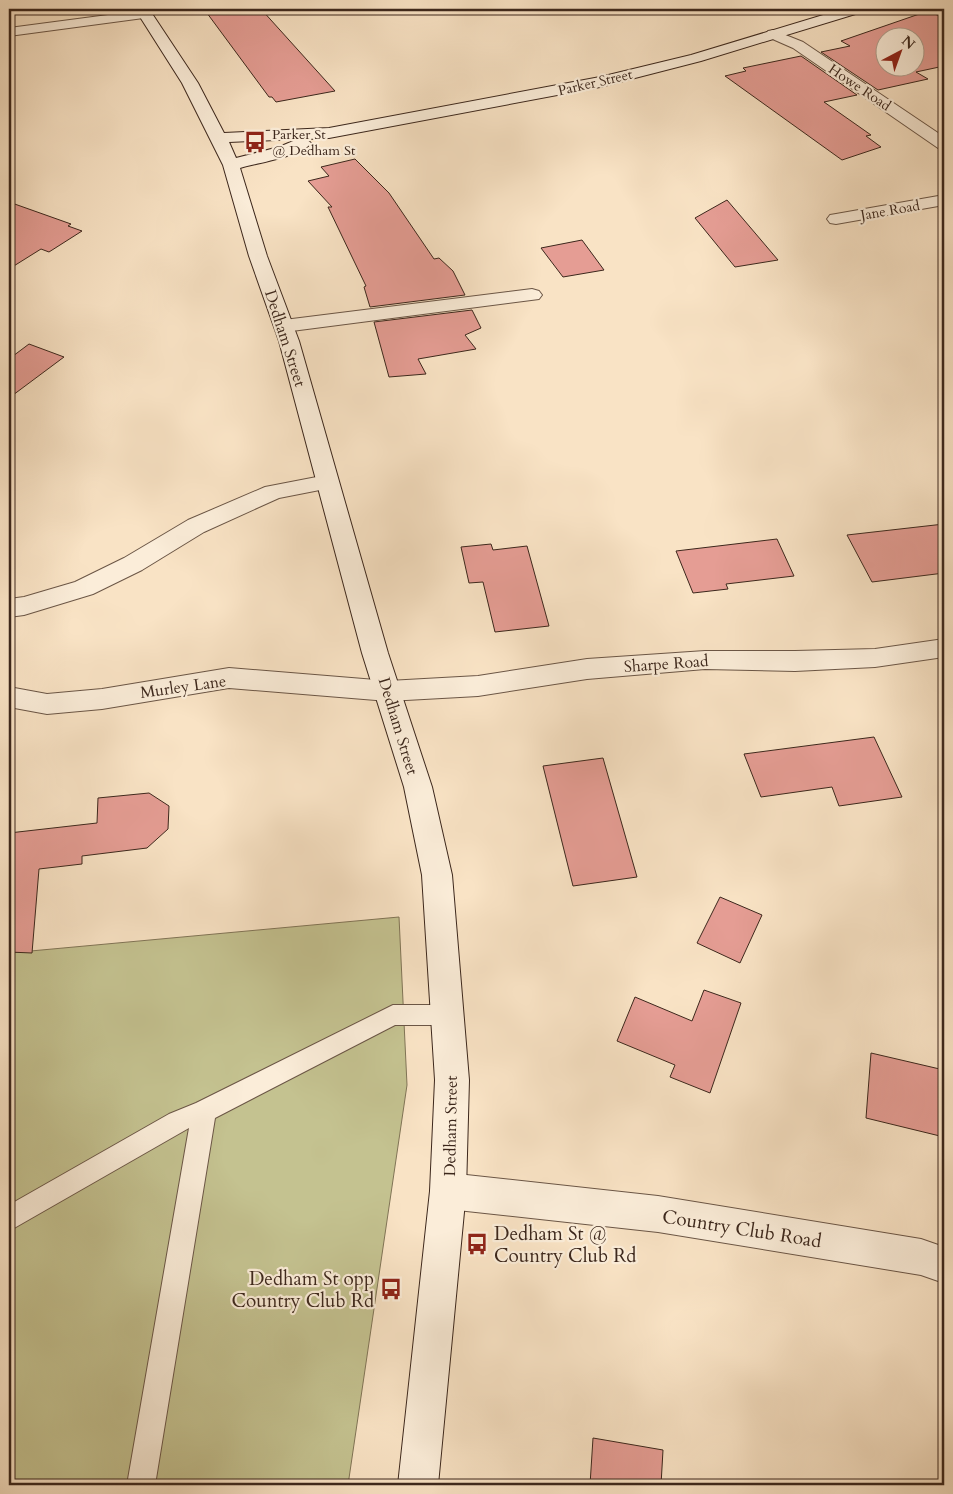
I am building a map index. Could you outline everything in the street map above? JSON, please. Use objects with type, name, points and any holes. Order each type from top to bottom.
[{"type":"main road","name":"Parker Street","points":[[219,138],[329,133],[600,82],[696,58],[845,10]]},
{"type":"main road","points":[[9,32],[144,12]]},
{"type":"main road","name":"Dedham Street","points":[[144,12],[190,83],[231,165],[258,256],[284,326],[375,653],[418,787],[437,875],[452,1080],[448,1190],[418,1485]]},
{"type":"main road","name":"Howe Road","points":[[773,34],[798,44],[944,144]]},
{"type":"main road","name":"Parker Street","points":[[231,165],[285,151],[329,133]]},
{"type":"main road","name":"Jane Road","points":[[836,219],[944,200]]},
{"type":"main road","points":[[284,326],[532,295]]},
{"type":"main road","points":[[9,608],[24,606],[84,588],[133,564],[196,526],[273,492],[327,482]]},
{"type":"main road","name":"Sharpe Road","points":[[388,691],[478,686],[586,669],[705,660],[874,658],[944,648]]},
{"type":"main road","name":"Murley Lane","points":[[9,697],[47,704],[102,698],[229,678],[388,691]]},
{"type":"main road","name":"Country Club Road","points":[[448,1190],[658,1214],[921,1257],[944,1265]]},
{"type":"lane","points":[[9,1219],[177,1122],[393,1015],[448,1015]]},
{"type":"lane","points":[[141,1485],[204,1110]]},
{"type":"shaded area","points":[[399,917],[407,1085],[348,1485],[9,1485],[9,953]]},
{"type":"building","points":[[204,9],[261,9],[335,91],[276,102],[272,97],[269,97]]},
{"type":"building","points":[[928,11],[944,18],[944,66],[926,70],[926,28],[879,28]]},
{"type":"building","points":[[876,29],[876,78],[928,79],[878,90],[821,52],[850,46],[841,41]]},
{"type":"building","points":[[801,56],[857,95],[824,102],[871,135],[866,136],[881,147],[842,160],[725,76],[746,71],[743,68]]},
{"type":"building","points":[[355,159],[389,193],[434,259],[439,258],[453,271],[465,295],[370,307],[364,287],[366,286],[328,207],[332,207],[308,181],[329,176],[321,167]]},
{"type":"building","points":[[727,200],[778,260],[735,267],[695,218]]},
{"type":"building","points":[[9,202],[71,224],[68,226],[82,231],[49,252],[41,249],[9,269]]},
{"type":"building","points":[[582,240],[604,270],[563,277],[541,248]]},
{"type":"building","points":[[472,310],[481,328],[465,335],[476,349],[418,359],[426,374],[389,377],[374,322]]},
{"type":"building","points":[[29,344],[64,357],[9,398],[9,359]]},
{"type":"building","points":[[944,524],[944,573],[872,582],[847,535]]},
{"type":"building","points":[[777,539],[794,576],[726,584],[728,589],[693,593],[676,551]]},
{"type":"building","points":[[491,544],[493,550],[527,546],[549,626],[495,632],[483,582],[469,583],[461,547]]},
{"type":"building","points":[[874,737],[902,797],[839,806],[832,787],[761,797],[744,754]]},
{"type":"building","points":[[603,758],[637,877],[573,886],[543,766]]},
{"type":"building","points":[[149,793],[169,806],[168,829],[147,848],[82,856],[82,864],[39,869],[32,953],[9,952],[9,833],[97,823],[98,798]]},
{"type":"building","points":[[720,897],[762,915],[740,963],[697,943]]},
{"type":"building","points":[[704,990],[741,1003],[710,1093],[670,1077],[675,1065],[617,1041],[635,997],[692,1021]]},
{"type":"building","points":[[871,1053],[944,1070],[944,1137],[866,1118]]},
{"type":"building","points":[[593,1438],[663,1450],[661,1485],[590,1485]]},
{"type":"place","name":"Parker St @ Dedham St","points":[[255,142]]},
{"type":"place","name":"Dedham St @ Country Club Rd","points":[[477,1244]]},
{"type":"place","name":"Dedham St opp Country Club Rd","points":[[391,1289]]}]
